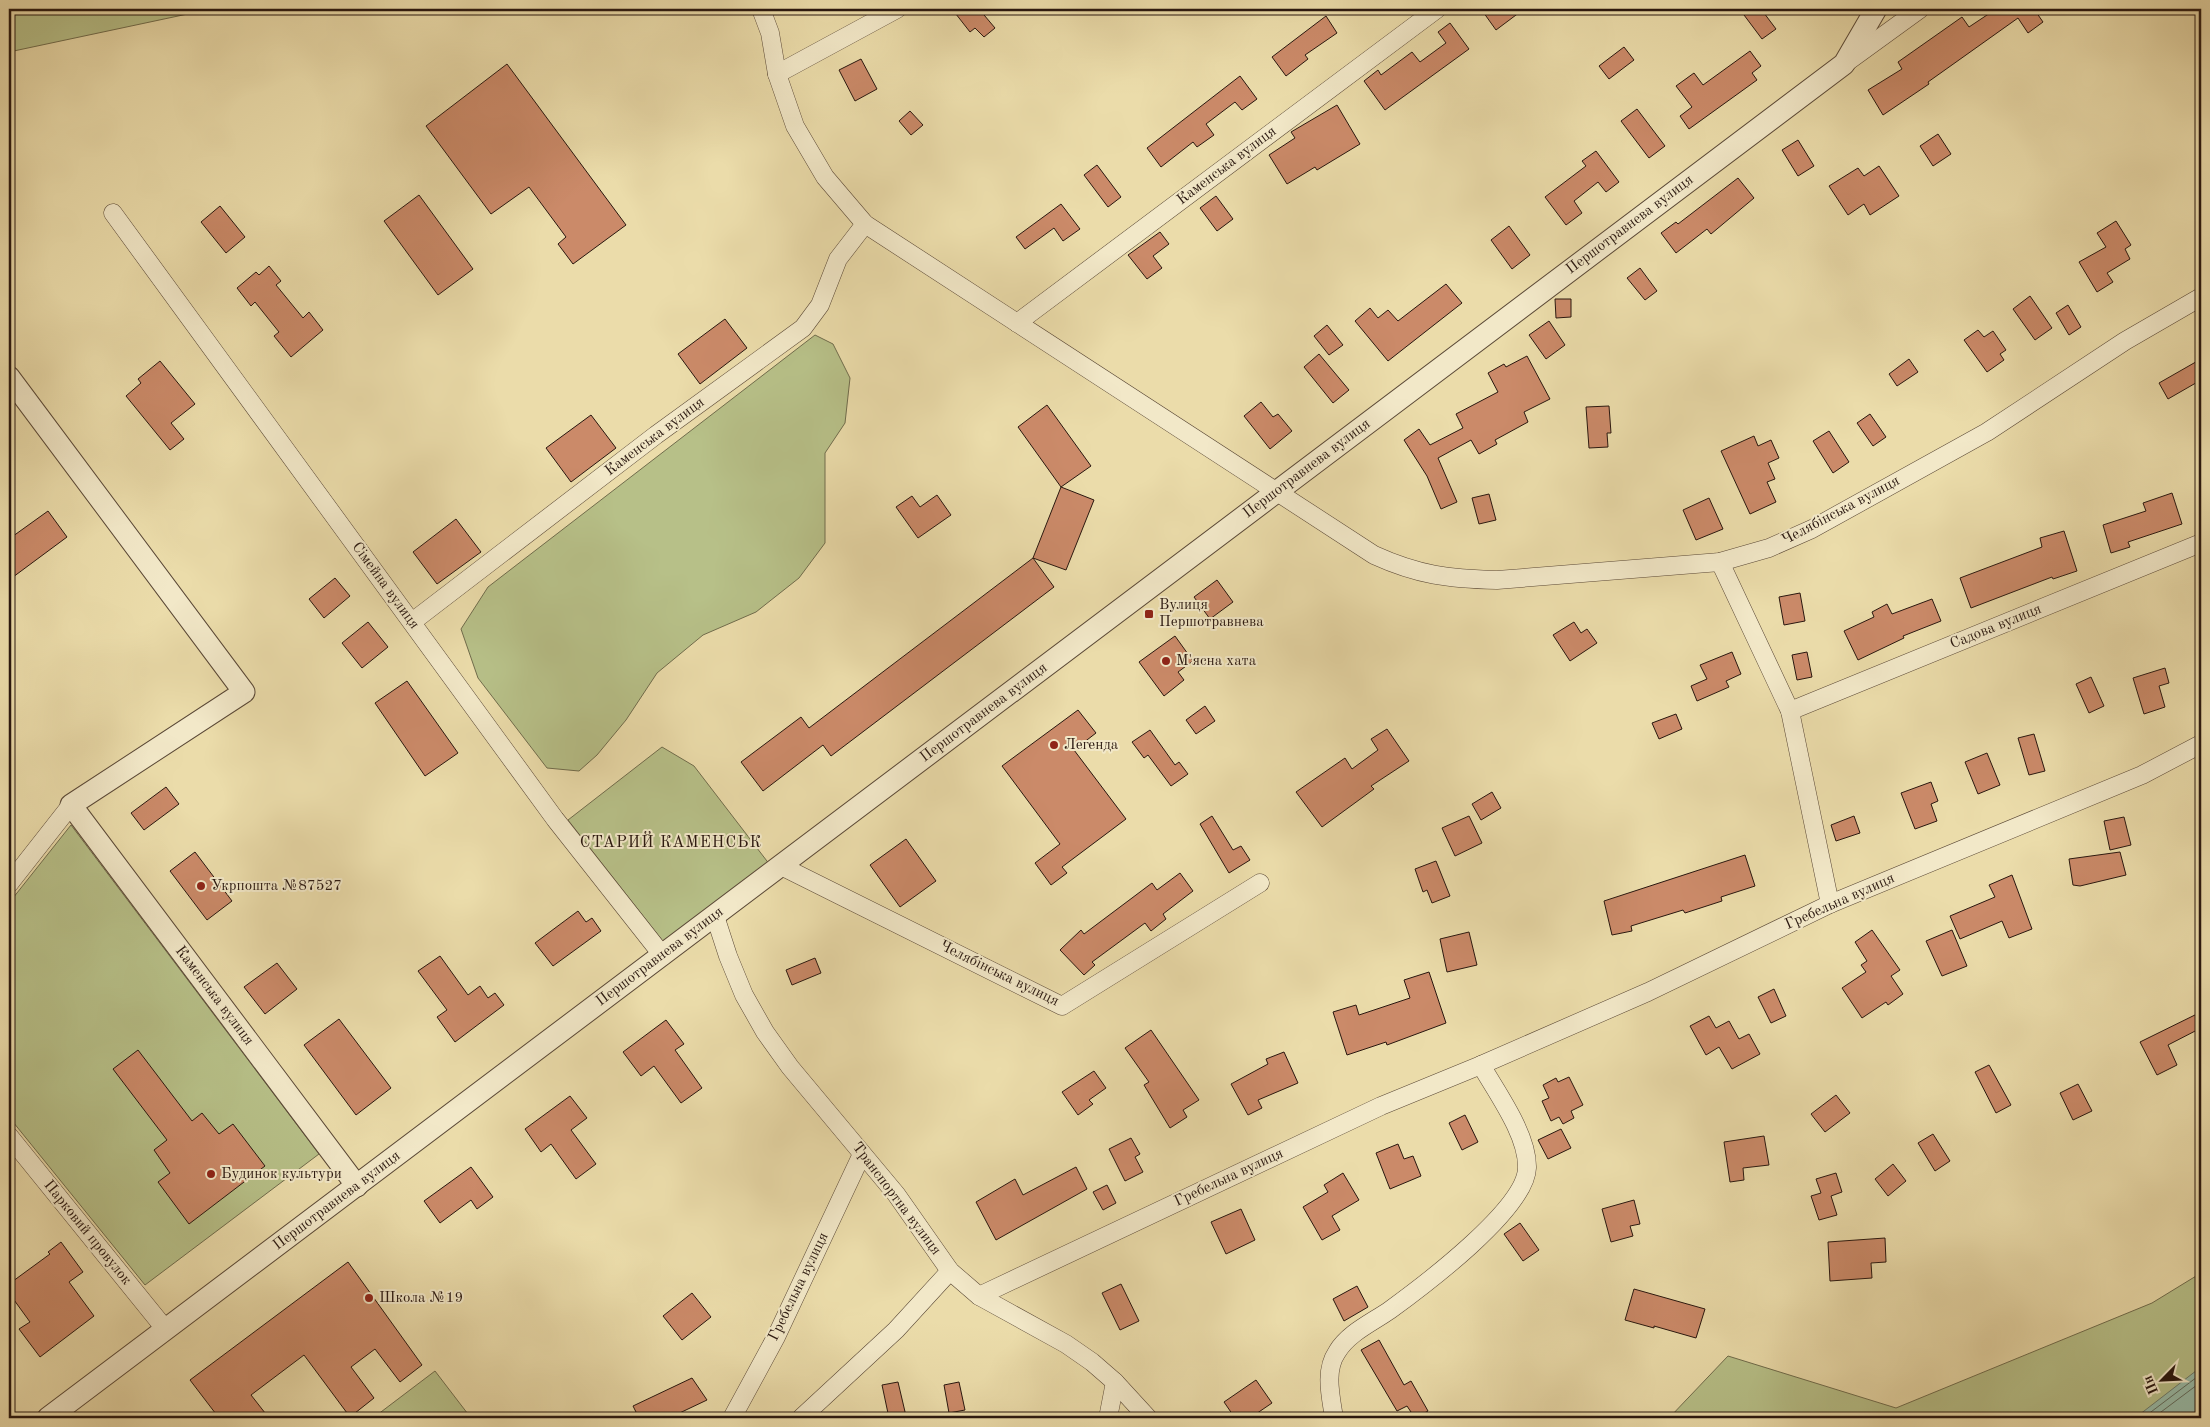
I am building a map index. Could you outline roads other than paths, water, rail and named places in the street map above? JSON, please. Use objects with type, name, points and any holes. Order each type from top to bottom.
[{"type":"street","name":"Челябінська вулиця","points":[[761,9],[770,33],[777,74],[795,126],[824,177],[865,224],[1374,555],[1403,568],[1433,576],[1465,580],[1497,580],[1720,562],[1769,548],[1821,524],[1987,432],[2125,341],[2201,297]]},
{"type":"street","points":[[777,74],[897,9]]},
{"type":"street","name":"Каменська вулиця","points":[[1016,323],[1437,9]]},
{"type":"street","points":[[1844,64],[1876,9]]},
{"type":"street","name":"Першотравнева вулиця","points":[[48,1418],[1844,64],[1920,9]]},
{"type":"street","name":"Сімейна вулиця","points":[[113,212],[555,819],[663,956]]},
{"type":"street","name":"Каменська вулиця","points":[[412,622],[648,442],[803,328],[820,305],[838,259],[865,224]]},
{"type":"street","points":[[9,377],[244,692],[71,806],[9,884]]},
{"type":"street","name":"Садова вулиця","points":[[1790,711],[2201,544]]},
{"type":"street","points":[[1720,562],[1790,711],[1830,904]]},
{"type":"street","name":"Гребельна вулиця","points":[[979,1296],[1381,1106],[1481,1065],[1648,992],[1830,904],[2142,775],[2201,744]]},
{"type":"street","name":"Каменська вулиця","points":[[71,806],[357,1186]]},
{"type":"street","name":"Челябінська вулиця","points":[[781,866],[1062,1006],[1260,883]]},
{"type":"street","name":"Транспортна вулиця","points":[[715,916],[728,956],[744,995],[765,1032],[790,1067],[896,1194],[950,1271],[979,1296],[1066,1344],[1092,1362],[1115,1382],[1148,1418]]},
{"type":"street","points":[[1334,1418],[1329,1375],[1336,1352],[1350,1336],[1432,1280],[1468,1248],[1509,1205],[1523,1185],[1527,1169],[1526,1151],[1514,1124],[1481,1065]]},
{"type":"street","name":"Парковий провулок","points":[[9,1136],[166,1330]]},
{"type":"street","name":"Гребельна вулиця","points":[[732,1418],[776,1337],[862,1154]]},
{"type":"street","points":[[801,1418],[896,1330],[950,1271]]},
{"type":"street","points":[[1108,1418],[1115,1382]]},
{"type":"water","points":[[2201,1367],[2201,1418],[2135,1418]]},
{"type":"place","name":"Вулиця Першотравнева","points":[[1149,614]]},
{"type":"place","name":"М'ясна хата","points":[[1166,661]]},
{"type":"place","name":"Легенда","points":[[1054,745]]},
{"type":"place","name":"Укрпошта №87527","points":[[201,886]]},
{"type":"place","name":"Будинок культури","points":[[211,1174]]},
{"type":"place","name":"Школа №19","points":[[369,1298]]},
{"type":"district","name":"СТАРИЙ КАМЕНСЬК","points":[[671,843]]}]
